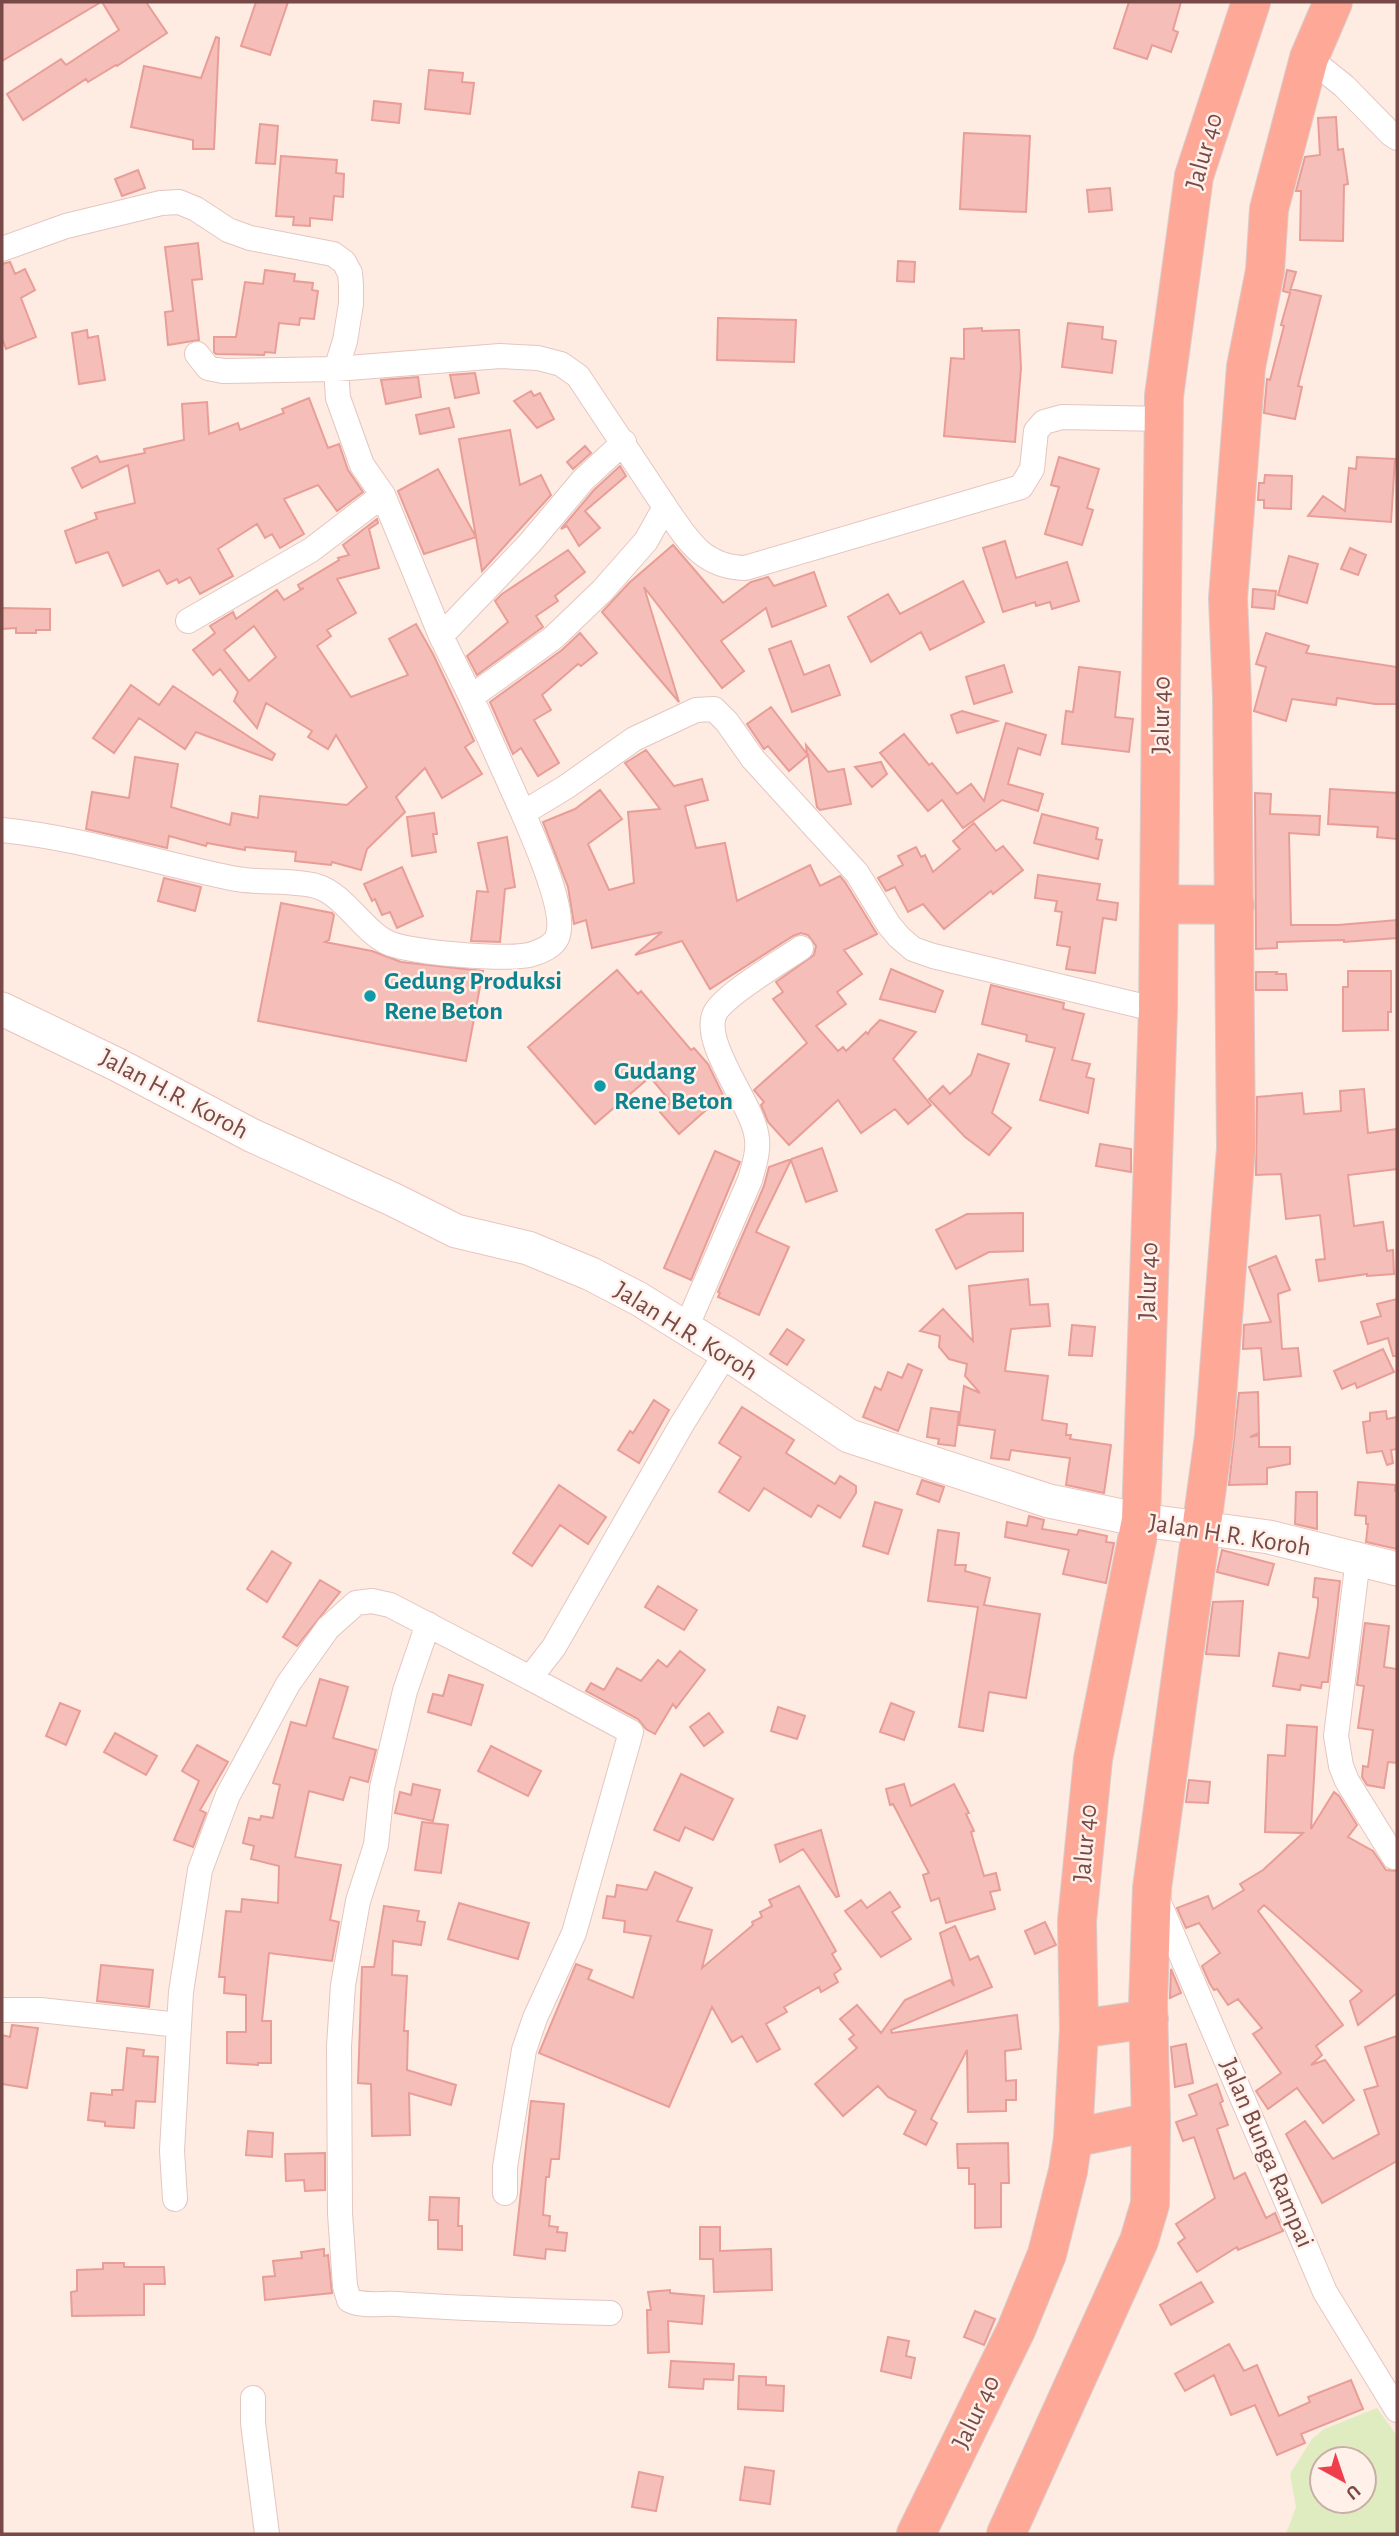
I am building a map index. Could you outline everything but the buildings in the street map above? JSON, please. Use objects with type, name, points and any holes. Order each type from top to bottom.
[{"type":"highway","name":"Jalur 40","points":[[916,2534],[1016,2330],[1047,2254],[1065,2185],[1073,2138],[1079,2029],[1077,1921],[1093,1759],[1141,1520],[1158,1010],[1164,396],[1194,176],[1251,2]]},
{"type":"highway","points":[[1006,2534],[1139,2241],[1150,2204],[1149,2019],[1152,1888],[1214,1436],[1236,1148],[1232,696],[1227,598],[1245,380],[1265,271],[1269,209],[1309,58],[1333,2]]},
{"type":"highway","points":[[1159,904],[1235,905]]},
{"type":"highway","points":[[1079,2029],[1149,2019]]},
{"type":"highway","points":[[1073,2138],[1151,2122]]},
{"type":"main road","name":"Jalan H.R. Koroh","points":[[2,1009],[118,1065],[251,1135],[456,1231],[528,1248],[591,1274],[639,1299],[726,1353],[849,1436],[1049,1502],[1141,1520],[1269,1536],[1397,1569]]},
{"type":"street","points":[[1309,58],[1344,86],[1397,138]]},
{"type":"street","points":[[2,249],[66,226],[161,203],[179,202],[196,209],[228,230],[250,238],[333,254],[344,262],[350,273],[351,304],[345,341],[336,369],[338,398],[357,452],[383,495],[441,636],[471,696],[542,857],[559,917],[559,932],[556,940],[547,948],[529,955],[492,956],[418,949],[389,943],[336,897],[316,886],[234,878],[42,834],[2,830]]},
{"type":"street","points":[[197,354],[208,368],[223,371],[336,369],[500,356],[538,358],[561,364],[578,376],[689,541],[701,554],[729,568],[745,568],[1021,487],[1030,477],[1036,431],[1044,422],[1062,417],[1164,419]]},
{"type":"street","points":[[441,636],[529,544],[583,480],[624,442]]},
{"type":"street","points":[[188,621],[311,550],[383,495]]},
{"type":"street","points":[[471,696],[553,638],[602,591],[646,541],[665,507]]},
{"type":"street","points":[[523,813],[566,787],[634,739],[696,710],[714,709],[754,759],[857,873],[889,925],[913,949],[1158,1010]]},
{"type":"street","points":[[686,1328],[757,1158],[757,1133],[745,1102],[720,1056],[712,1028],[715,1014],[724,1001],[801,948]]},
{"type":"street","points":[[530,1678],[554,1647],[682,1424],[726,1353]]},
{"type":"street","points":[[1358,1559],[1336,1736],[1341,1766],[1347,1781],[1394,1857]]},
{"type":"street","points":[[175,2199],[172,2151],[181,1992],[200,1870],[228,1795],[288,1684],[328,1628],[356,1603],[372,1601],[390,1605],[428,1624],[631,1732],[574,1933],[535,2018],[524,2049],[505,2167],[505,2193]]},
{"type":"street","points":[[428,1624],[405,1691],[382,1787],[376,1845],[359,1901],[343,1985],[339,2099],[340,2213],[345,2286],[349,2300],[358,2304],[610,2313]]},
{"type":"street","name":"Jalan Bunga Rampai","points":[[1152,1888],[1325,2291],[1397,2410]]},
{"type":"street","points":[[2,2010],[77,2013],[179,2025]]},
{"type":"street","points":[[253,2398],[253,2423],[267,2534]]},
{"type":"green space","points":[[1377,2408],[1397,2436],[1397,2534],[1286,2534],[1296,2507],[1290,2474],[1308,2445],[1308,2515],[1378,2515],[1378,2445],[1308,2445],[1324,2429]]},
{"type":"place","name":"Gedung Produksi Rene Beton","points":[[370,996]]},
{"type":"place","name":"Gudang Rene Beton","points":[[600,1086]]}]
